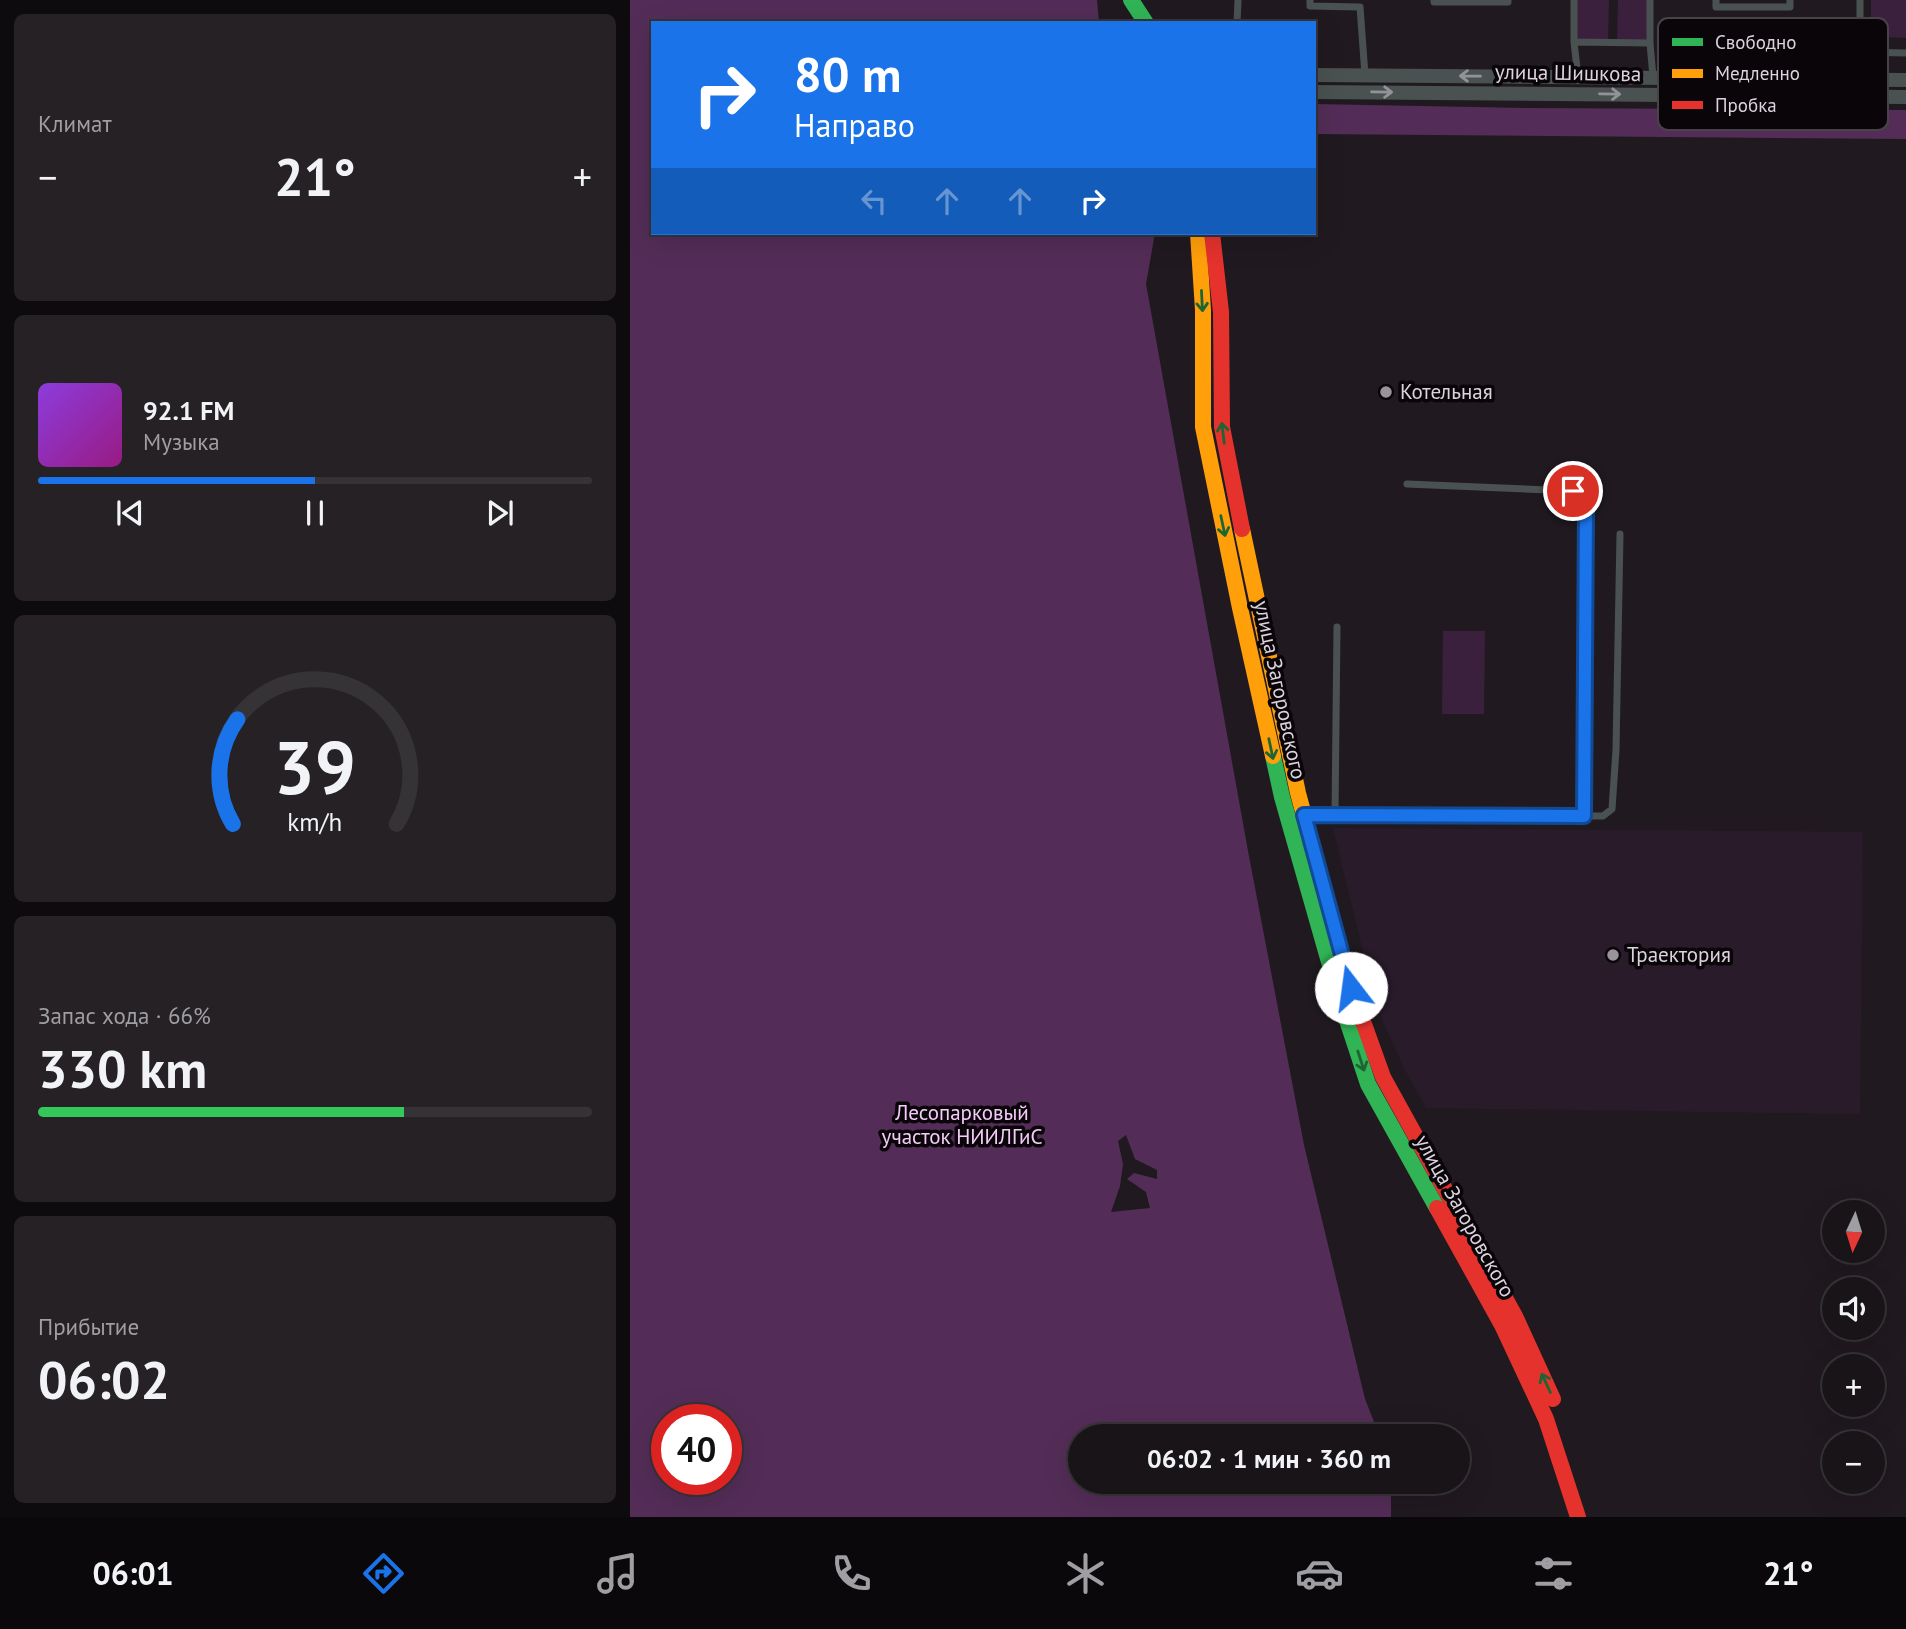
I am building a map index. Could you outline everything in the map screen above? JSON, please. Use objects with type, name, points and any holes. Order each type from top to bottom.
[{"type":"street","points":[[1131,0],[1148,15]]},
{"type":"street","name":"улица Шишкова","points":[[1316,75],[1658,78]]},
{"type":"street","name":"улица Шишкова","points":[[1888,80],[1906,80]]},
{"type":"street","name":"улица Шишкова","points":[[1316,92],[1658,95]]},
{"type":"street","name":"улица Шишкова","points":[[1888,97],[1906,97]]},
{"type":"street","name":"улица Загоровского","points":[[1198,235],[1203,310],[1203,427],[1282,797],[1337,990],[1368,1084],[1502,1325],[1546,1419],[1577,1517]]},
{"type":"street","name":"улица Загоровского","points":[[1212,235],[1221,312],[1222,427],[1304,815],[1351,988],[1383,1077],[1515,1316],[1560,1414],[1592,1517]]},
{"type":"lane","points":[[1237,0],[1237,21]]},
{"type":"lane","points":[[1310,0],[1310,6],[1360,7],[1365,75]]},
{"type":"lane","points":[[1434,0],[1508,0]]},
{"type":"lane","points":[[1574,0],[1574,42],[1578,77]]},
{"type":"lane","points":[[1650,0],[1650,43],[1654,78]]},
{"type":"lane","points":[[1716,0],[1716,7],[1790,7],[1790,0]]},
{"type":"lane","points":[[1860,0],[1860,18]]},
{"type":"lane","points":[[1574,42],[1650,43]]},
{"type":"lane","points":[[1888,53],[1906,53]]},
{"type":"lane","points":[[1407,484],[1573,491],[1584,499],[1584,816]]},
{"type":"lane","points":[[1304,815],[1603,816],[1612,809],[1616,750],[1620,534]]},
{"type":"lane","points":[[1335,815],[1337,627]]},
{"type":"shaded area","points":[[1574,0],[1609,0],[1608,42],[1574,42]]},
{"type":"shaded area","points":[[1618,0],[1650,0],[1650,43],[1617,43]]},
{"type":"shaded area","points":[[1871,0],[1906,0],[1906,38],[1888,37],[1888,18],[1871,18]]},
{"type":"shaded area","points":[[1443,631],[1485,631],[1484,714],[1442,714]]},
{"type":"shaded area","name":"Траектория","points":[[1333,828],[1863,832],[1860,1114],[1426,1108],[1404,1068],[1377,1008]]},
{"type":"green space","name":"Лесопарковый участок НИИЛГиС","points":[[630,0],[1097,0],[1099,21],[651,21],[651,235],[1155,235],[1146,284],[1248,851],[1304,1145],[1365,1399],[1375,1424],[1068,1424],[1068,1494],[1391,1494],[1391,1517],[630,1517]],"holes":[[[1126,1135],[1135,1159],[1157,1170],[1157,1179],[1134,1173],[1127,1179],[1146,1192],[1150,1208],[1111,1212],[1120,1186],[1123,1164],[1118,1141]]]},
{"type":"green space","points":[[1316,104],[1658,109],[1658,130],[1888,130],[1888,110],[1906,110],[1906,139],[1316,134]]},
{"type":"traffic: fast","points":[[1131,0],[1145,21]]},
{"type":"traffic: fast","points":[[1273,756],[1282,797],[1337,990],[1368,1084],[1437,1208]]},
{"type":"traffic: slow","points":[[1198,235],[1203,310],[1203,427],[1273,756]]},
{"type":"traffic: slow","points":[[1242,529],[1298,793],[1335,930]]},
{"type":"traffic: jam","points":[[1212,235],[1221,312],[1222,427],[1242,529]]},
{"type":"traffic: jam","points":[[1335,930],[1351,988],[1383,1077],[1515,1316],[1553,1399]]},
{"type":"traffic: jam","points":[[1437,1208],[1502,1325],[1546,1419],[1578,1517]]},
{"type":"place","name":"Котельная","points":[[1386,392]]},
{"type":"place","name":"Траектория","points":[[1613,955]]},
{"type":"route","points":[[1351,988],[1304,815],[1584,816],[1586,511],[1584,499],[1573,491]]}]
